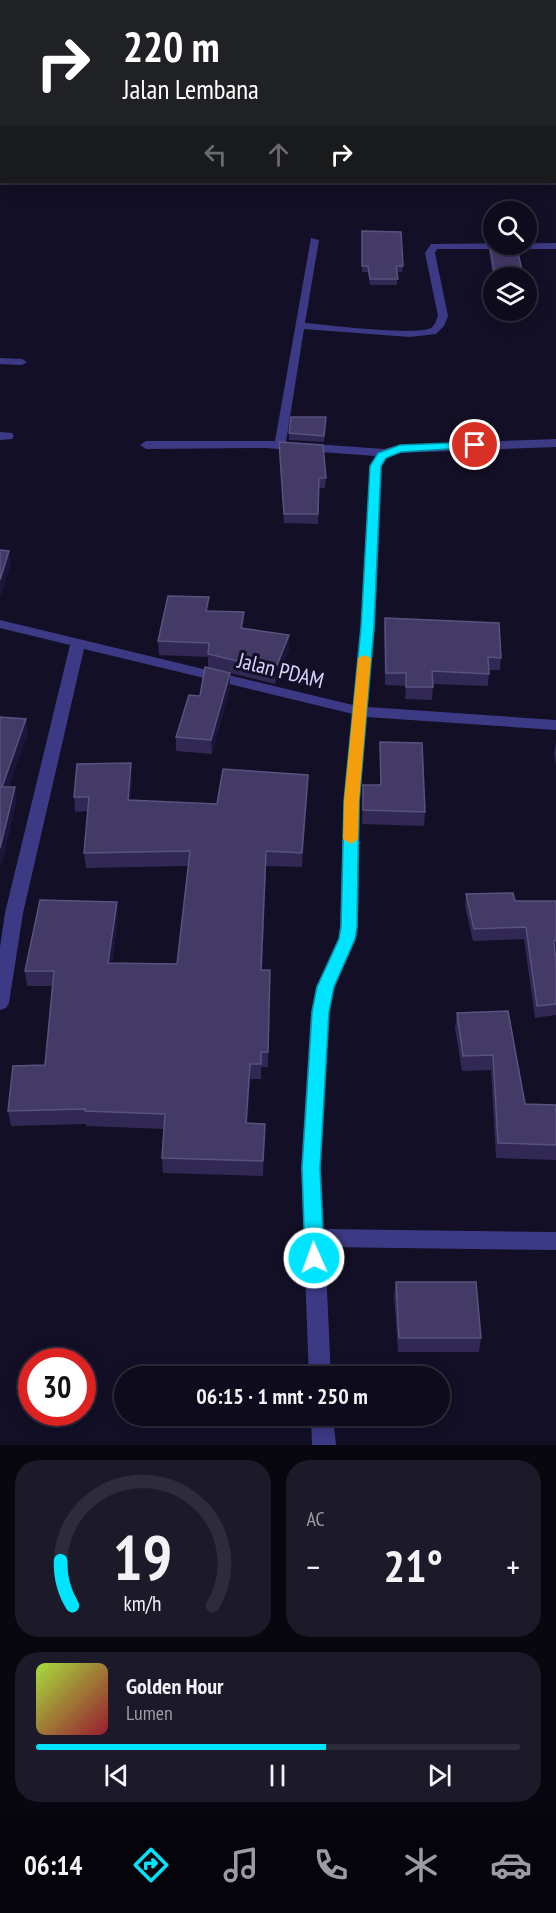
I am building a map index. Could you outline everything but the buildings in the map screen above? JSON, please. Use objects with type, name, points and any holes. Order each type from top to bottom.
[{"type":"street","points":[[280,445],[314,240]]},
{"type":"street","points":[[300,326],[410,334],[432,332],[439,326],[443,316],[430,252],[434,246],[556,246]]},
{"type":"street","points":[[0,361],[22,362]]},
{"type":"street","points":[[146,445],[280,445],[336,447],[384,453],[409,448],[556,443]]},
{"type":"street","points":[[319,1366],[311,1168],[320,1012],[325,987],[347,939],[349,927],[351,817],[369,617],[376,466],[384,453]]},
{"type":"street","name":"Jalan PDAM","points":[[0,624],[359,711],[400,716],[556,725]]},
{"type":"street","points":[[0,1003],[3,967],[14,913],[78,642]]},
{"type":"street","points":[[313,1238],[556,1241]]},
{"type":"street","points":[[323,1426],[324,1445]]},
{"type":"slow traffic","points":[[351,839],[364,658]]},
{"type":"route","points":[[314,1258],[311,1168],[320,1012],[325,987],[347,939],[349,927],[352,801],[368,627],[376,466],[381,455],[400,448],[475,445]]}]
